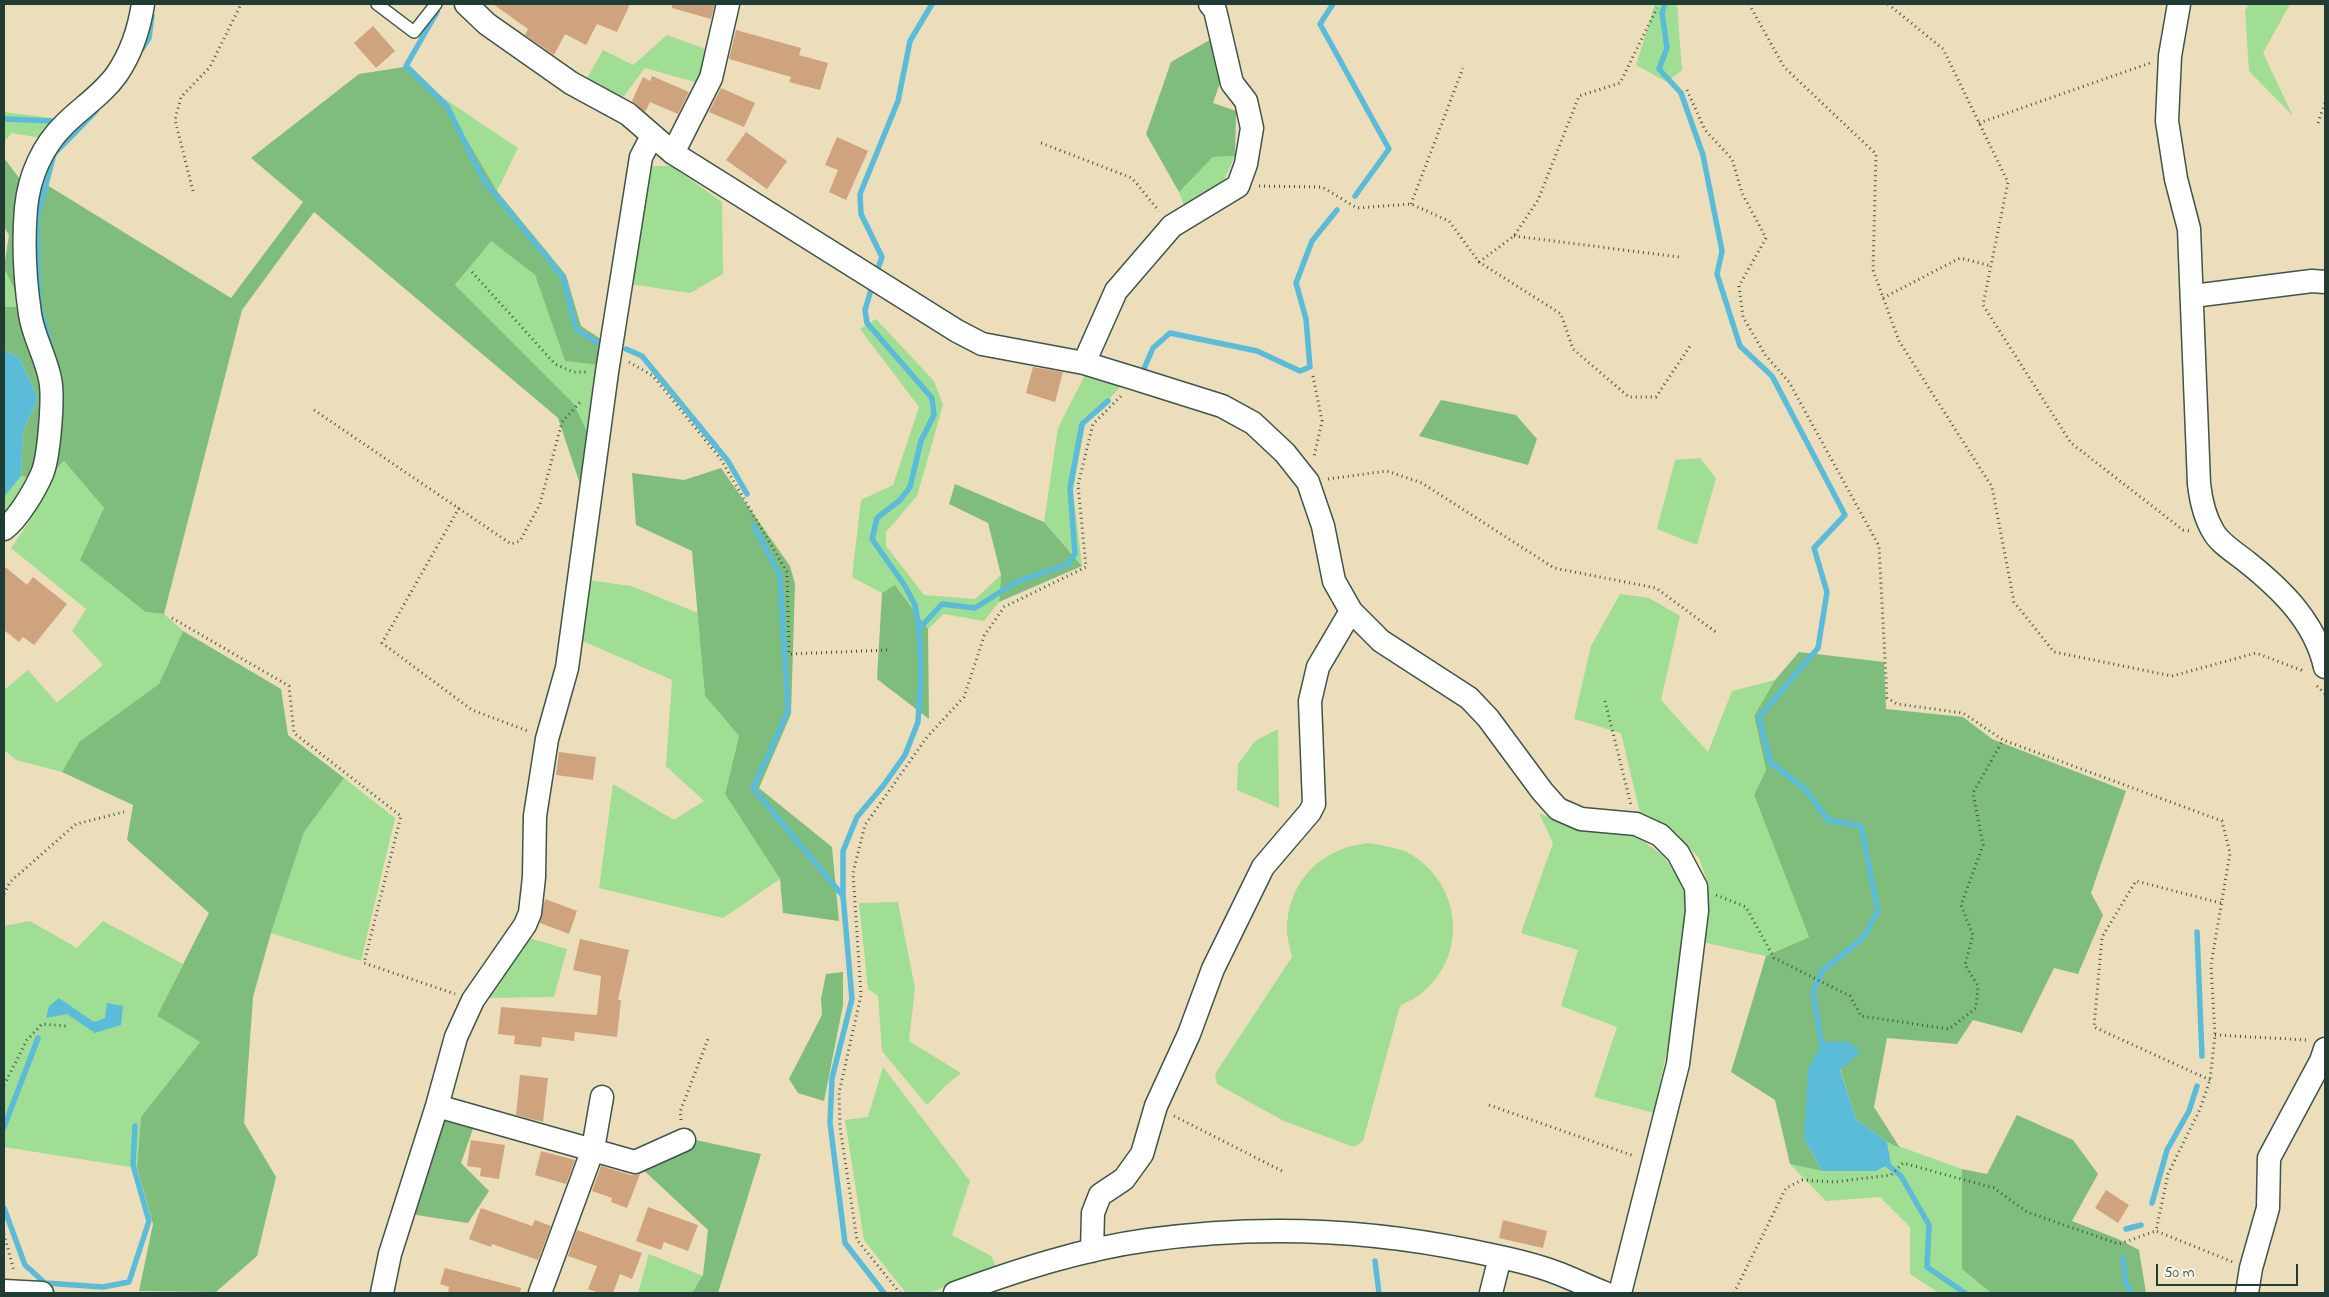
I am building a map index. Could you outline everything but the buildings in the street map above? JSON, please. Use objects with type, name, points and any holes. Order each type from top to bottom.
[{"type":"street","points":[[4,529],[14,522],[43,473],[49,432],[51,381],[30,316],[25,273],[26,208],[30,181],[46,147],[64,124],[94,100],[116,76],[134,45],[143,4]]},
{"type":"street","points":[[466,4],[494,29],[572,83],[628,114],[673,153],[957,331],[982,344],[1084,363],[1133,378],[1222,406],[1253,423],[1285,453],[1308,482],[1323,526],[1334,582],[1350,612],[1381,641],[1469,698],[1488,718],[1542,791],[1558,809],[1581,819],[1636,824],[1660,835],[1678,853],[1696,887],[1697,911],[1678,1064],[1620,1293]]},
{"type":"street","points":[[673,153],[711,78],[728,4]]},
{"type":"street","points":[[1084,363],[1116,291],[1172,226],[1238,186],[1246,164],[1252,128],[1246,102],[1232,83],[1216,10],[1210,4]]},
{"type":"street","points":[[2179,4],[2170,56],[2167,122],[2176,179],[2190,229],[2199,484],[2203,511],[2214,534],[2273,583],[2301,614],[2320,647],[2315,675]]},
{"type":"street","points":[[382,1293],[390,1254],[437,1106],[456,1037],[474,1000],[530,913],[534,877],[535,816],[547,738],[567,668],[609,362],[641,157],[652,136]]},
{"type":"street","points":[[2193,296],[2312,281],[2325,282]]},
{"type":"street","points":[[1092,1251],[1093,1213],[1100,1195],[1124,1179],[1142,1154],[1156,1106],[1189,1034],[1213,969],[1263,867],[1310,812],[1314,804],[1310,701],[1318,668],[1350,612]]},
{"type":"street","points":[[2247,1293],[2251,1268],[2268,1208],[2269,1158],[2321,1061],[2320,1045]]},
{"type":"street","points":[[540,1293],[593,1149],[602,1096]]},
{"type":"street","points":[[437,1106],[635,1162],[684,1140]]},
{"type":"street","points":[[955,1293],[1042,1263],[1147,1240],[1201,1234],[1280,1231],[1368,1234],[1429,1242],[1500,1257],[1559,1273],[1605,1293]]},
{"type":"street","points":[[1491,1293],[1500,1257]]},
{"type":"street","points":[[12,1292],[42,1293]]},
{"type":"lane","points":[[378,4],[414,32],[436,4]]},
{"type":"path","points":[[193,191],[175,120],[180,97],[210,67],[241,4]]},
{"type":"path","points":[[1749,4],[1784,67],[1876,154],[1873,270],[1883,298],[1899,341],[1992,487],[2014,602],[2054,652],[2172,676],[2256,653],[2315,675],[2325,694]]},
{"type":"path","points":[[1888,4],[1943,49],[2008,182],[1983,305],[2072,443],[2183,530],[2214,534]]},
{"type":"path","points":[[1479,262],[1514,236],[1538,200],[1579,96],[1620,83],[1657,8]]},
{"type":"path","points":[[1978,122],[2170,56]]},
{"type":"path","points":[[1411,204],[1463,68]]},
{"type":"path","points":[[1687,90],[1705,130],[1732,159],[1742,193],[1766,238],[1739,286],[1742,317],[1766,356],[1789,382],[1879,546],[1887,698],[1897,704],[1963,713],[2003,740],[2222,821],[2230,853],[2211,965],[2216,1035],[2210,1080],[2200,1109],[2168,1174],[2156,1231]]},
{"type":"path","points":[[2318,123],[2325,103]]},
{"type":"path","points":[[1041,143],[1132,178],[1172,226]]},
{"type":"path","points":[[1238,186],[1322,187],[1357,208],[1411,204],[1449,221],[1479,262],[1560,314],[1573,349],[1629,397],[1656,397],[1690,346]]},
{"type":"path","points":[[1514,236],[1679,257]]},
{"type":"path","points":[[1883,298],[1960,258],[1991,266]]},
{"type":"path","points":[[472,272],[555,364],[573,372],[609,362],[653,376],[720,458],[787,572],[788,654],[889,650]]},
{"type":"path","points":[[314,410],[511,544],[520,541],[540,504],[562,422],[609,362]]},
{"type":"path","points":[[1313,376],[1322,421],[1308,482],[1386,471],[1422,483],[1554,568],[1656,588],[1717,633]]},
{"type":"path","points":[[900,1293],[857,1240],[840,1127],[839,1093],[861,995],[853,873],[865,825],[927,737],[964,697],[984,636],[1004,607],[1086,567],[1078,485],[1084,459],[1093,424],[1121,398],[1133,378]]},
{"type":"path","points":[[459,508],[382,643],[472,710],[547,738]]},
{"type":"path","points":[[172,618],[289,686],[294,733],[401,816],[364,963],[474,1000]]},
{"type":"path","points":[[1605,701],[1636,824]]},
{"type":"path","points":[[1696,887],[1746,907],[1774,958],[1850,996],[1861,1016],[1949,1029],[1976,1008],[1978,986],[1965,965],[1973,936],[1961,905],[1983,844],[1973,793],[2003,740]]},
{"type":"path","points":[[4,894],[10,882],[76,824],[124,812]]},
{"type":"path","points":[[2210,1080],[2094,1027],[2102,937],[2136,881],[2221,903]]},
{"type":"path","points":[[4,1085],[27,1040],[42,1024],[66,1026]]},
{"type":"path","points":[[2216,1035],[2320,1045]]},
{"type":"path","points":[[684,1140],[680,1112],[708,1039]]},
{"type":"path","points":[[1489,1105],[1653,1162]]},
{"type":"path","points":[[1156,1106],[1282,1171]]},
{"type":"path","points":[[1734,1293],[1786,1188],[1802,1180],[1834,1182],[1891,1175],[1903,1162],[1994,1188],[2027,1212],[2118,1244],[2156,1231],[2251,1268]]},
{"type":"path","points":[[4,1234],[14,1265],[12,1292]]},
{"type":"green space","points":[[1655,4],[1677,4],[1682,70],[1667,82],[1636,65]]},
{"type":"green space","points":[[2249,4],[2290,4],[2263,53],[2293,116],[2249,71],[2245,11]]},
{"type":"green space","points":[[667,35],[708,50],[698,83],[645,68],[621,100],[585,82],[603,50],[633,65]]},
{"type":"green space","points":[[1215,37],[1224,71],[1213,103],[1236,111],[1235,156],[1213,157],[1179,192],[1146,134],[1171,62]]},
{"type":"green space","points":[[410,66],[442,97],[497,191],[566,275],[581,326],[604,341],[599,365],[565,361],[535,275],[491,241],[455,285],[574,404],[591,441],[584,496],[558,418],[314,212],[242,310],[164,614],[146,612],[80,560],[104,508],[64,461],[45,480],[21,476],[23,430],[38,399],[19,357],[4,351],[4,307],[23,307],[4,268],[9,235],[4,227],[4,158],[23,183],[47,185],[231,298],[303,202],[251,158],[359,74]]},
{"type":"green space","points":[[442,97],[518,148],[497,191]]},
{"type":"green space","points":[[4,112],[59,119],[41,138],[12,133],[4,142]]},
{"type":"green space","points":[[1235,156],[1220,189],[1185,208],[1179,192],[1213,157]]},
{"type":"green space","points":[[650,166],[671,166],[722,202],[723,274],[690,293],[630,284]]},
{"type":"green space","points":[[490,240],[535,275],[565,361],[599,365],[591,441],[455,286]]},
{"type":"green space","points":[[4,268],[23,307],[4,307]]},
{"type":"green space","points":[[876,319],[934,381],[943,405],[917,496],[886,532],[886,546],[924,595],[975,599],[1001,575],[999,602],[984,621],[944,614],[928,629],[896,586],[882,593],[852,577],[861,500],[893,485],[919,407],[860,329]]},
{"type":"green space","points":[[1085,375],[1122,385],[1085,425],[1073,491],[1082,566],[1044,522],[1058,428]]},
{"type":"green space","points":[[1441,400],[1516,415],[1537,439],[1528,465],[1419,436]]},
{"type":"green space","points":[[1700,458],[1716,478],[1697,545],[1657,529],[1675,460]]},
{"type":"green space","points":[[64,461],[104,508],[146,612],[164,614],[183,631],[159,684],[79,742],[62,772],[16,760],[4,750],[4,690],[28,670],[57,703],[103,665],[72,631],[86,609],[11,548],[30,520],[44,481],[4,520],[4,495],[21,476],[45,480]]},
{"type":"green space","points":[[721,468],[790,566],[795,584],[791,714],[759,788],[832,847],[839,921],[783,913],[780,879],[725,794],[739,736],[705,696],[692,551],[636,525],[632,473],[684,480]]},
{"type":"green space","points":[[955,484],[1044,522],[1082,566],[999,602],[1001,575],[988,523],[949,504]]},
{"type":"green space","points":[[587,580],[631,586],[698,613],[705,696],[739,736],[725,794],[780,879],[723,918],[599,888],[613,784],[674,820],[704,801],[666,766],[672,680],[578,639]]},
{"type":"green space","points":[[895,585],[928,629],[929,719],[877,679],[882,593]]},
{"type":"green space","points":[[1620,594],[1649,598],[1680,616],[1661,700],[1708,752],[1732,691],[1775,680],[1754,716],[1766,770],[1754,795],[1809,937],[1766,956],[1702,942],[1709,887],[1699,858],[1675,833],[1640,813],[1621,733],[1574,719],[1591,646]]},
{"type":"green space","points":[[183,631],[281,689],[288,735],[344,778],[304,832],[271,933],[253,997],[244,1123],[276,1177],[257,1256],[216,1292],[139,1291],[153,1224],[137,1168],[141,1117],[200,1042],[157,1016],[209,913],[127,840],[133,805],[62,772],[79,742],[159,684]]},
{"type":"green space","points":[[1799,652],[1884,662],[1886,709],[1963,717],[1992,739],[2126,791],[2091,893],[2103,915],[2078,974],[2054,968],[2022,1033],[1973,1020],[1957,1044],[1887,1038],[1874,1107],[1900,1148],[1887,1142],[1856,1119],[1840,1069],[1848,1042],[1804,1138],[1822,1171],[1790,1164],[1775,1100],[1731,1072],[1766,956],[1809,937],[1754,795],[1766,770],[1754,716],[1775,680]]},
{"type":"green space","points":[[1278,729],[1279,808],[1237,790],[1238,764],[1255,741]]},
{"type":"green space","points":[[344,778],[395,818],[361,961],[271,933],[304,832]]},
{"type":"green space","points":[[1539,813],[1576,829],[1635,835],[1662,855],[1681,880],[1690,920],[1679,990],[1654,1113],[1594,1097],[1617,1027],[1561,1006],[1578,950],[1521,933],[1553,843]]},
{"type":"green space","points":[[1367,843],[1406,852],[1418,859],[1433,873],[1443,889],[1450,906],[1453,924],[1452,943],[1447,961],[1437,977],[1421,994],[1400,1006],[1363,1141],[1354,1147],[1284,1121],[1217,1084],[1215,1074],[1292,957],[1287,933],[1288,917],[1295,892],[1301,881],[1318,863],[1328,856],[1346,848]]},
{"type":"green space","points":[[898,902],[915,988],[909,1041],[961,1073],[927,1105],[882,1051],[878,996],[868,989],[859,903]]},
{"type":"green space","points":[[30,921],[77,948],[103,921],[183,964],[157,1016],[200,1042],[141,1117],[137,1168],[4,1147],[4,926]]},
{"type":"green space","points":[[522,936],[567,949],[554,997],[482,998]]},
{"type":"green space","points":[[843,972],[843,1005],[824,1101],[798,1093],[789,1079],[822,1015],[821,999],[826,974]]},
{"type":"green space","points":[[883,1067],[970,1181],[952,1235],[991,1256],[997,1269],[928,1293],[906,1293],[864,1240],[845,1120],[868,1117]]},
{"type":"green space","points":[[442,1112],[475,1123],[461,1163],[489,1191],[468,1223],[410,1214]]},
{"type":"green space","points":[[2017,1115],[2073,1140],[2098,1174],[2072,1221],[2118,1239],[2139,1250],[2146,1293],[1991,1293],[1962,1269],[1962,1169],[1987,1174]]},
{"type":"green space","points":[[691,1139],[761,1154],[718,1293],[692,1293],[703,1275],[708,1230],[639,1166]]},
{"type":"green space","points":[[1887,1142],[1962,1169],[1962,1269],[1991,1293],[1939,1293],[1910,1274],[1910,1227],[1880,1197],[1826,1201],[1790,1164],[1822,1171],[1891,1163]]},
{"type":"green space","points":[[649,1254],[703,1276],[692,1293],[638,1293]]},
{"type":"water","points":[[4,351],[19,357],[38,399],[23,430],[21,476],[5,496]]},
{"type":"water","points":[[59,998],[94,1022],[105,1018],[107,1003],[123,1006],[121,1025],[95,1033],[67,1014],[46,1018],[49,1006]]},
{"type":"water","points":[[1822,1042],[1848,1042],[1861,1051],[1840,1070],[1856,1119],[1887,1142],[1891,1163],[1876,1171],[1822,1171],[1804,1138],[1808,1070]]},
{"type":"waterway","points":[[876,274],[882,257],[861,214],[860,194],[898,101],[910,41],[932,4]]},
{"type":"waterway","points":[[1333,4],[1320,24],[1389,149],[1355,196]]},
{"type":"waterway","points":[[1665,4],[1662,13],[1667,48],[1659,69],[1681,93],[1703,155],[1722,251],[1717,274],[1740,346],[1772,376],[1845,515],[1814,548],[1827,592],[1818,648],[1759,717],[1770,762],[1806,790],[1828,820],[1861,826],[1878,911],[1864,937],[1822,971],[1813,992],[1822,1048]]},
{"type":"waterway","points":[[437,12],[406,66],[447,106],[484,181],[563,277],[576,329],[600,344]]},
{"type":"waterway","points":[[142,49],[149,38],[152,16]]},
{"type":"waterway","points":[[50,343],[39,305],[37,218],[54,154],[96,111]]},
{"type":"waterway","points":[[4,119],[52,121]]},
{"type":"waterway","points":[[1143,371],[1153,348],[1170,333],[1257,351],[1300,371],[1310,367],[1306,319],[1296,283],[1312,241],[1337,210]]},
{"type":"waterway","points":[[873,283],[865,310],[867,323],[932,398],[934,415],[921,441],[910,487],[900,500],[877,518],[872,539],[905,586],[915,605],[919,629],[921,677],[918,722],[905,755],[883,786],[857,817],[843,851],[843,896],[852,999],[832,1078],[830,1123],[845,1243],[884,1293]]},
{"type":"waterway","points":[[626,349],[642,356],[728,461],[747,494]]},
{"type":"waterway","points":[[919,629],[942,604],[975,608],[1016,582],[1068,564],[1075,554],[1070,488],[1082,424],[1108,401]]},
{"type":"waterway","points":[[754,526],[780,576],[788,711],[753,788],[843,896]]},
{"type":"waterway","points":[[2197,932],[2202,1056]]},
{"type":"waterway","points":[[4,1127],[38,1038]]},
{"type":"waterway","points":[[2152,1203],[2167,1150],[2189,1111],[2197,1086]]},
{"type":"waterway","points":[[4,1208],[25,1265],[45,1283],[103,1287],[129,1282],[149,1221],[133,1165],[135,1126]]},
{"type":"waterway","points":[[1883,1161],[1901,1176],[1929,1225],[1927,1267],[1965,1293]]},
{"type":"waterway","points":[[2126,1229],[2141,1225]]},
{"type":"waterway","points":[[2123,1258],[2126,1283],[2131,1293]]},
{"type":"waterway","points":[[1375,1261],[1379,1293]]}]
